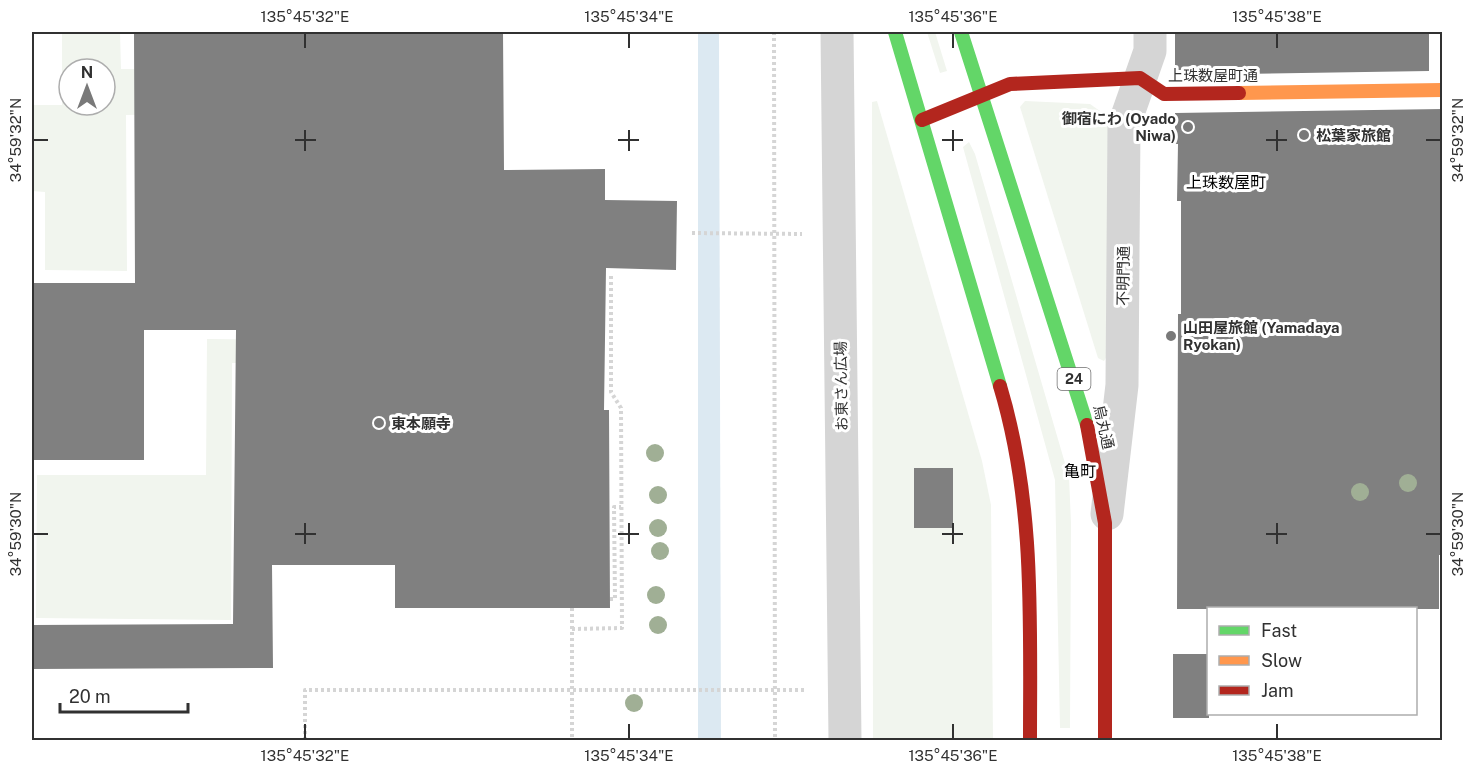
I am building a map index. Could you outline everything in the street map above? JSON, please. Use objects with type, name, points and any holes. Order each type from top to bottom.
[{"type":"main road","points":[[895,32],[1014,432],[1024,477],[1029,527],[1030,741]]},
{"type":"main road","name":"烏丸通","points":[[961,32],[1013,200],[1085,412],[1106,524],[1106,741]]},
{"type":"main road","points":[[922,120],[1010,84],[1140,78]]},
{"type":"main road","name":"上珠数屋町通","points":[[1140,78],[1164,94],[1443,90]]},
{"type":"street","name":"お東さん広場","points":[[837,32],[845,741]]},
{"type":"street","name":"不明門通","points":[[1106,524],[1122,385],[1124,125],[1150,51],[1150,32]]},
{"type":"path","points":[[774,32],[775,741]]},
{"type":"path","points":[[692,233],[839,234]]},
{"type":"path","points":[[572,629],[622,628],[621,408],[611,392],[610,274]]},
{"type":"path","points":[[610,599],[615,599],[614,507],[621,507]]},
{"type":"path","points":[[572,608],[572,741]]},
{"type":"path","points":[[305,741],[305,690],[844,690]]},
{"type":"shaded area","points":[[62,32],[120,32],[121,69],[210,69],[210,32],[226,32],[228,113],[126,115],[127,271],[45,270],[45,192],[32,191],[32,105],[57,105],[57,117],[117,117],[117,57],[62,57]]},
{"type":"shaded area","points":[[698,32],[719,32],[721,740],[698,740]]},
{"type":"shaded area","points":[[927,32],[935,32],[947,71],[940,73]]},
{"type":"shaded area","points":[[877,101],[982,461],[991,505],[993,740],[873,740],[872,102]]},
{"type":"shaded area","points":[[1025,101],[1090,104],[1104,114],[1108,128],[1107,356],[1104,361],[1098,358],[1020,107]]},
{"type":"shaded area","points":[[969,142],[975,154],[1069,477],[1071,523],[1070,728],[1060,728],[1055,480],[963,147]]},
{"type":"shaded area","points":[[207,339],[326,340],[326,364],[232,363],[231,620],[36,618],[37,475],[206,475]]},
{"type":"building","points":[[134,32],[503,32],[504,170],[605,169],[605,200],[677,201],[676,270],[606,268],[604,410],[609,410],[610,608],[395,608],[395,565],[272,565],[273,668],[32,669],[32,625],[233,624],[236,330],[144,330],[144,460],[32,460],[32,283],[135,283]]},
{"type":"building","points":[[1175,32],[1429,32],[1429,71],[1175,75]]},
{"type":"building","points":[[1443,109],[1443,555],[1439,555],[1439,609],[1417,609],[1417,607],[1207,607],[1207,609],[1177,609],[1178,314],[1181,314],[1181,201],[1177,201],[1178,144],[1175,144],[1175,113]]},
{"type":"building","points":[[914,468],[953,468],[953,528],[914,528]]},
{"type":"building","points":[[1173,654],[1207,654],[1207,715],[1209,718],[1173,718]]},
{"type":"traffic: fast","points":[[895,32],[1000,386]]},
{"type":"traffic: fast","points":[[961,32],[1087,425]]},
{"type":"traffic: slow","points":[[1239,93],[1442,90]]},
{"type":"traffic: jam","points":[[922,120],[1010,84],[1140,78],[1164,94],[1239,93]]},
{"type":"traffic: jam","points":[[1000,386],[1011,430],[1025,517],[1030,606],[1030,740]]},
{"type":"traffic: jam","points":[[1087,425],[1105,523],[1105,740]]},
{"type":"place","name":"御宿にわ (Oyado Niwa)","points":[[1188,127]]},
{"type":"place","name":"松葉家旅館","points":[[1304,135]]},
{"type":"place","name":"山田屋旅館 (Yamadaya Ryokan)","points":[[1171,336]]},
{"type":"place","name":"東本願寺","points":[[379,423]]},
{"type":"district","name":"上珠数屋町","points":[[1226,182]]},
{"type":"district","name":"亀町","points":[[1080,471]]}]
